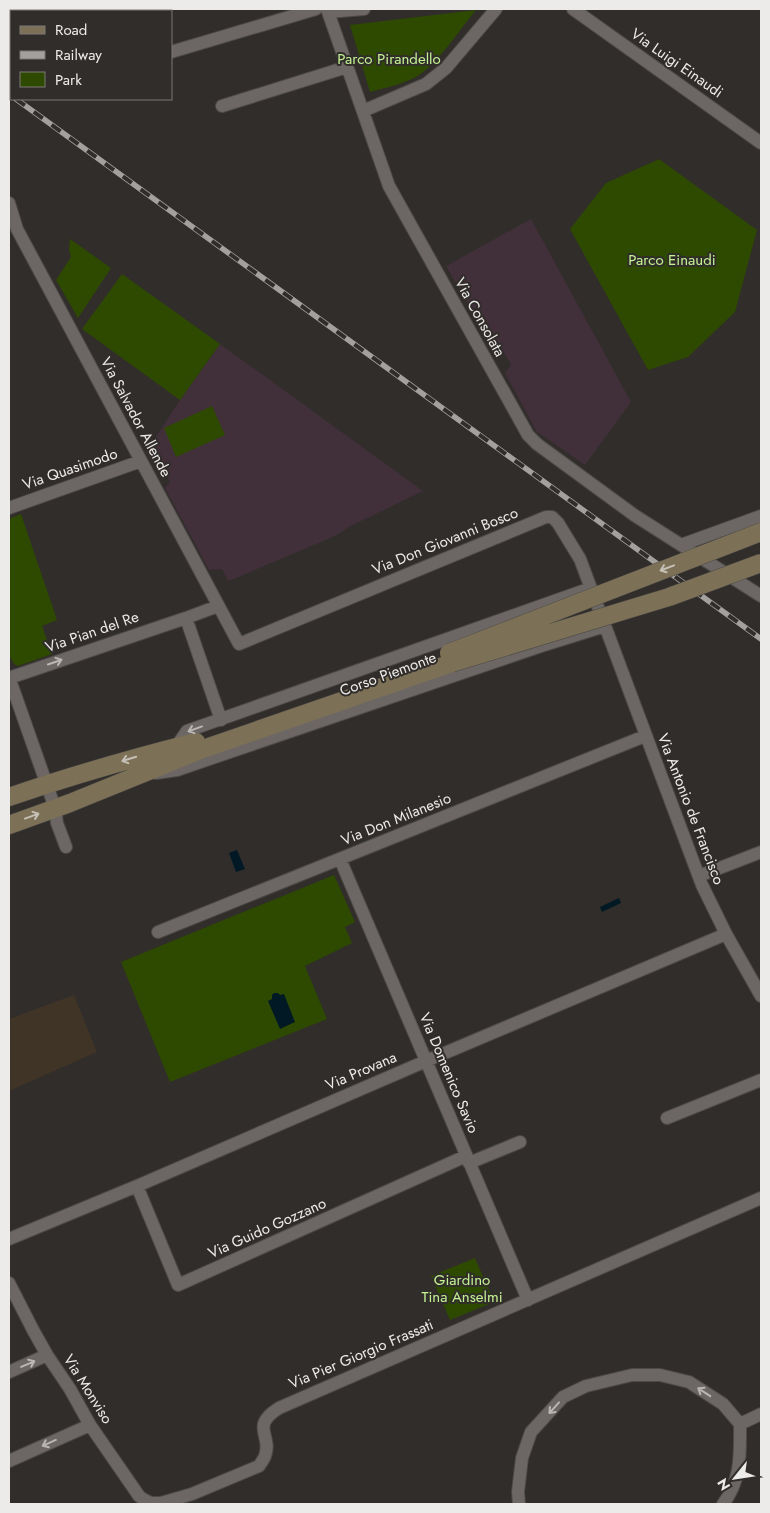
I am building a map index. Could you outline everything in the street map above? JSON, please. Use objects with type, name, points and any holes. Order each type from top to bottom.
[{"type":"main road","name":"Corso Piemonte","points":[[9,825],[203,749],[451,658],[761,532]]},
{"type":"main road","name":"Corso Piemonte","points":[[9,797],[137,756],[199,742],[451,658],[669,597],[761,563]]},
{"type":"street","points":[[172,52],[324,10],[364,9]]},
{"type":"street","points":[[363,111],[426,84],[446,68],[496,9]]},
{"type":"street","name":"Via Luigi Einaudi","points":[[573,9],[761,143]]},
{"type":"street","name":"Via Consolata","points":[[324,10],[347,67],[389,186],[528,435],[537,444],[634,515],[761,596]]},
{"type":"street","points":[[222,106],[347,67]]},
{"type":"street","name":"Via Salvador Allende","points":[[9,202],[17,229],[239,644]]},
{"type":"street","name":"Via Quasimodo","points":[[9,508],[141,461]]},
{"type":"street","points":[[681,545],[761,516]]},
{"type":"street","name":"Via Don Giovanni Bosco","points":[[239,644],[546,517],[552,517],[558,523],[580,558],[605,626]]},
{"type":"street","points":[[176,747],[187,731],[591,588]]},
{"type":"street","name":"Via Pian del Re","points":[[9,677],[218,606]]},
{"type":"street","points":[[186,618],[220,720]]},
{"type":"street","name":"Via Antonio de Francisco","points":[[605,626],[699,876],[726,934],[761,996]]},
{"type":"street","name":"Corso Piemonte","points":[[136,776],[177,770],[605,626]]},
{"type":"street","points":[[9,677],[66,847]]},
{"type":"street","name":"Via Don Milanesio","points":[[158,932],[646,736]]},
{"type":"street","points":[[699,876],[761,852]]},
{"type":"street","name":"Via Domenico Savio","points":[[340,859],[528,1300]]},
{"type":"street","name":"Via Provana","points":[[9,1239],[726,934]]},
{"type":"street","points":[[667,1118],[761,1080]]},
{"type":"street","points":[[468,1160],[520,1142]]},
{"type":"street","name":"Via Guido Gozzano","points":[[136,1186],[178,1285],[468,1160]]},
{"type":"street","name":"Via Pier Giorgio Frassati","points":[[151,1504],[162,1503],[192,1494],[259,1466],[265,1456],[264,1424],[268,1415],[279,1408],[761,1198]]},
{"type":"street","name":"Via Monviso","points":[[9,1282],[48,1355],[90,1425],[139,1496],[151,1504]]},
{"type":"street","points":[[9,1372],[48,1355]]},
{"type":"street","points":[[519,1504],[518,1492],[522,1458],[531,1432],[563,1397],[586,1386],[632,1375],[660,1375],[689,1382],[723,1404],[740,1424],[740,1464],[731,1494],[723,1504]]},
{"type":"street","points":[[740,1424],[761,1414]]},
{"type":"street","points":[[9,1461],[90,1425]]},
{"type":"shaded area","points":[[531,219],[631,402],[585,465],[537,432],[505,373],[511,365],[502,349],[495,352],[446,266]]},
{"type":"shaded area","points":[[220,344],[423,491],[351,526],[335,536],[228,581],[222,569],[209,570],[165,488],[170,482],[165,471],[157,471],[146,452]]},
{"type":"shaded area","points":[[74,995],[97,1052],[9,1091],[9,1019]]},
{"type":"green space","name":"Parco Pirandello","points":[[476,10],[439,57],[422,73],[403,83],[370,92],[350,25]]},
{"type":"green space","name":"Parco Einaudi","points":[[659,159],[757,230],[735,312],[688,357],[648,370],[570,229],[606,183]]},
{"type":"green space","points":[[70,239],[111,268],[78,318],[56,280],[71,257],[69,250]]},
{"type":"green space","points":[[122,274],[220,344],[180,400],[82,329]]},
{"type":"green space","points":[[212,406],[225,435],[176,457],[164,428]]},
{"type":"green space","points":[[21,514],[57,620],[42,626],[52,654],[18,666],[14,664],[9,655],[9,519]]},
{"type":"green space","points":[[334,875],[355,922],[345,927],[352,943],[305,966],[327,1019],[170,1082],[121,962]]},
{"type":"green space","name":"Giardino Tina Anselmi","points":[[475,1258],[494,1302],[450,1320],[431,1276]]},
{"type":"water","points":[[237,850],[245,869],[236,872],[229,853]]},
{"type":"water","points":[[619,898],[621,903],[602,912],[600,907]]},
{"type":"water","points":[[274,993],[284,994],[295,1022],[280,1029],[268,1001],[272,999]]},
{"type":"railway","points":[[17,100],[761,639]]}]
